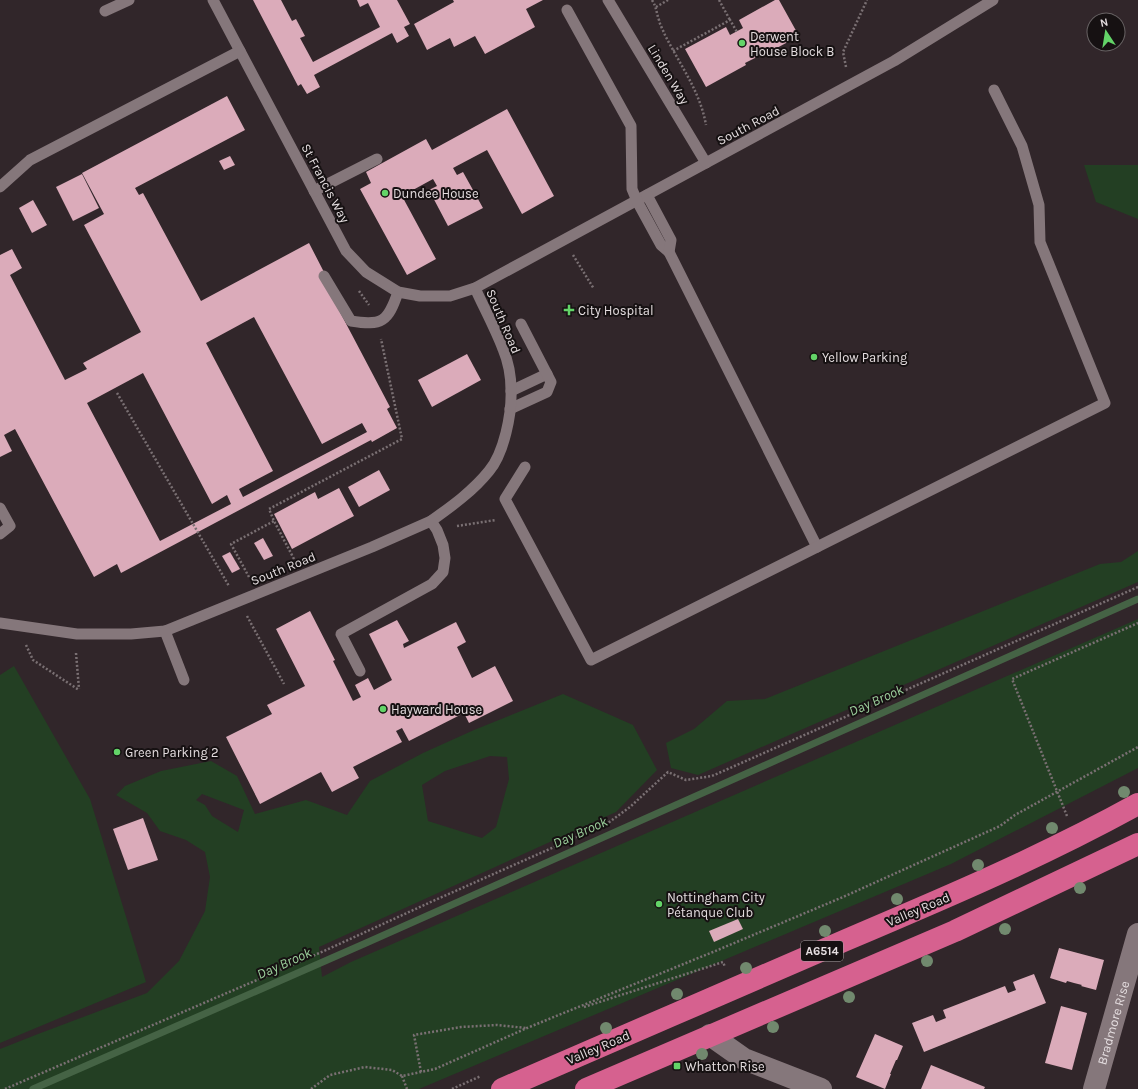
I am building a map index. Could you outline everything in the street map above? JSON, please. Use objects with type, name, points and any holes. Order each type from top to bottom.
[{"type":"highway","name":"Valley Road","points":[[502,1089],[1025,862],[1138,804]]},
{"type":"highway","name":"A6514","points":[[586,1089],[954,931],[1138,844]]},
{"type":"highway","points":[[695,1006],[710,1035]]},
{"type":"street","name":"Bradmore Rise","points":[[1094,1089],[1138,934]]},
{"type":"street","points":[[710,1035],[744,1059],[822,1089]]},
{"type":"lane","points":[[105,11],[129,0]]},
{"type":"lane","name":"St Francis Way","points":[[213,0],[346,251],[366,272],[398,292],[420,296],[450,296],[475,288]]},
{"type":"lane","name":"Linden Way","points":[[608,0],[706,163]]},
{"type":"lane","name":"South Road","points":[[0,623],[77,634],[131,634],[165,631],[303,576],[434,519],[470,491],[490,470],[499,452],[507,430],[511,391],[510,376],[503,350],[475,288],[894,62],[993,0]]},
{"type":"lane","points":[[567,10],[631,126],[632,189],[636,201],[661,245],[669,252],[816,547]]},
{"type":"lane","points":[[0,188],[30,160],[240,51]]},
{"type":"lane","points":[[525,467],[505,499],[590,660],[1105,403],[1040,242],[1039,205],[1022,146],[994,90]]},
{"type":"lane","points":[[314,191],[376,159]]},
{"type":"lane","points":[[647,195],[671,240],[669,252]]},
{"type":"lane","points":[[324,276],[350,321],[368,324],[384,319],[392,308],[398,292]]},
{"type":"lane","points":[[510,409],[547,392],[551,382],[521,324]]},
{"type":"lane","points":[[511,391],[547,374]]},
{"type":"lane","points":[[0,508],[10,526],[0,534]]},
{"type":"lane","points":[[360,671],[341,634],[432,584],[443,572],[445,558],[443,545],[434,519]]},
{"type":"lane","points":[[165,631],[184,680]]},
{"type":"path","points":[[652,0],[656,7],[658,19],[673,51],[695,90]]},
{"type":"path","points":[[656,7],[668,0]]},
{"type":"path","points":[[719,0],[737,32]]},
{"type":"path","points":[[850,85],[843,52],[867,0]]},
{"type":"path","points":[[673,51],[730,20]]},
{"type":"path","points":[[564,240],[594,289]]},
{"type":"path","points":[[303,576],[269,509],[402,439],[378,322],[371,308],[358,289]]},
{"type":"path","points":[[117,393],[239,601],[284,684]]},
{"type":"path","points":[[434,519],[452,526],[515,517]]},
{"type":"path","points":[[258,594],[231,544],[274,521]]},
{"type":"path","points":[[5,1089],[317,954],[608,823],[630,807],[668,772],[686,780],[712,776],[1138,587]]},
{"type":"path","points":[[1068,819],[1012,680],[1138,623]]},
{"type":"path","points":[[28,649],[33,660],[79,690],[76,659]]},
{"type":"path","points":[[402,1076],[434,1069],[527,1028],[713,952],[879,881],[1000,826],[1015,815],[1138,747]]},
{"type":"path","points":[[564,1014],[723,962]]},
{"type":"path","points":[[421,1072],[414,1035],[461,1028],[497,1025],[527,1028]]},
{"type":"path","points":[[311,1089],[330,1075],[365,1067],[392,1070],[402,1076],[407,1089]]},
{"type":"green space","points":[[1084,165],[1138,165],[1138,219],[1096,202]]},
{"type":"green space","points":[[1138,551],[1138,582],[698,775],[671,768],[666,743],[694,729],[727,701],[765,699],[1100,564],[1121,562]]},
{"type":"green space","points":[[1138,619],[1138,768],[951,864],[419,1089],[0,1089],[0,1049],[147,993],[179,961],[205,911],[210,877],[205,852],[186,840],[160,831],[147,813],[116,795],[125,786],[161,771],[211,761],[237,776],[255,814],[306,800],[347,815],[370,781],[423,753],[474,730],[563,694],[633,725],[657,770],[616,812],[319,947],[322,977],[351,962]],"holes":[[[490,756],[507,757],[509,779],[496,827],[482,838],[428,821],[422,785],[445,771]],[[202,794],[244,810],[238,832],[212,816],[205,805],[196,800]]]},
{"type":"green space","points":[[14,666],[90,799],[146,982],[0,1043],[0,675]]},
{"type":"building","points":[[253,0],[281,0],[292,21],[296,19],[305,36],[300,38],[313,62],[380,27],[368,3],[360,7],[357,0],[397,0],[410,24],[404,27],[409,36],[397,43],[392,33],[314,75],[320,87],[307,94],[301,84],[298,86]]},
{"type":"building","points":[[453,0],[543,0],[526,9],[535,27],[485,54],[475,36],[454,47],[450,38],[427,50],[414,24],[454,2]]},
{"type":"building","name":"Derwent House Block B","points":[[775,0],[779,0],[799,36],[760,57],[759,56],[745,63],[746,65],[706,87],[685,49],[726,27],[730,35],[743,28],[739,20]]},
{"type":"building","points":[[227,96],[245,130],[135,188],[139,195],[143,193],[201,301],[309,243],[326,276],[322,278],[390,407],[387,409],[397,428],[372,442],[371,440],[121,573],[117,564],[94,577],[15,429],[4,435],[12,451],[0,457],[0,255],[12,249],[22,268],[10,275],[65,380],[87,369],[83,363],[141,332],[84,225],[104,214],[82,173]],"holes":[[[254,317],[322,444],[362,423],[367,432],[243,497],[239,489],[273,471],[206,343]],[[143,373],[212,504],[227,495],[231,504],[160,541],[87,403]]]},
{"type":"building","name":"Dundee House","points":[[507,109],[554,196],[522,214],[487,150],[453,168],[457,175],[463,172],[483,208],[448,226],[429,190],[437,186],[433,179],[402,196],[436,259],[407,275],[360,189],[371,183],[366,172],[426,139],[432,150]]},
{"type":"building","points":[[230,156],[235,165],[224,170],[219,161]]},
{"type":"building","points":[[82,174],[99,208],[73,221],[56,187]]},
{"type":"building","points":[[33,200],[47,225],[32,233],[19,208]]},
{"type":"building","points":[[467,354],[481,380],[432,407],[418,380]]},
{"type":"building","points":[[379,470],[390,490],[359,507],[348,487]]},
{"type":"building","points":[[339,488],[354,516],[292,549],[274,514],[315,492],[318,499]]},
{"type":"building","points":[[263,538],[273,556],[264,560],[254,543]]},
{"type":"building","points":[[230,552],[240,569],[232,573],[222,556]]},
{"type":"building","name":"Hayward House","points":[[310,611],[335,660],[333,661],[353,701],[361,697],[355,685],[368,678],[374,690],[392,680],[369,634],[397,620],[409,641],[403,644],[404,648],[456,622],[466,642],[457,647],[472,678],[495,666],[513,701],[469,723],[464,713],[409,741],[402,728],[396,731],[402,742],[353,767],[359,778],[332,792],[321,772],[260,804],[226,737],[272,714],[267,705],[305,686],[276,629]]},
{"type":"building","points":[[143,818],[158,860],[128,870],[113,829]]},
{"type":"building","points":[[738,919],[743,929],[714,942],[709,931]]},
{"type":"building","points":[[1059,948],[1104,960],[1096,990],[1067,981],[1066,983],[1050,978]]},
{"type":"building","points":[[1034,974],[1046,1003],[924,1052],[912,1023],[933,1015],[936,1022],[946,1018],[943,1010],[1005,986],[1008,993],[1016,990],[1013,982]]},
{"type":"building","points":[[1061,1006],[1087,1013],[1072,1070],[1045,1063]]},
{"type":"building","points":[[875,1034],[903,1046],[885,1089],[856,1077]]},
{"type":"building","points":[[931,1065],[985,1087],[984,1089],[921,1089]]},
{"type":"waterway","name":"Day Brook","points":[[33,1089],[366,943],[1138,599]]},
{"type":"place","name":"Derwent House Block B","points":[[742,43]]},
{"type":"place","name":"Dundee House","points":[[385,193]]},
{"type":"place","name":"City Hospital","points":[[569,310]]},
{"type":"place","name":"Yellow Parking","points":[[814,357]]},
{"type":"place","name":"Hayward House","points":[[383,709]]},
{"type":"place","name":"Green Parking 2","points":[[117,752]]},
{"type":"place","name":"Nottingham City Pétanque Club","points":[[659,904]]},
{"type":"place","name":"Whatton Rise","points":[[677,1066]]}]
